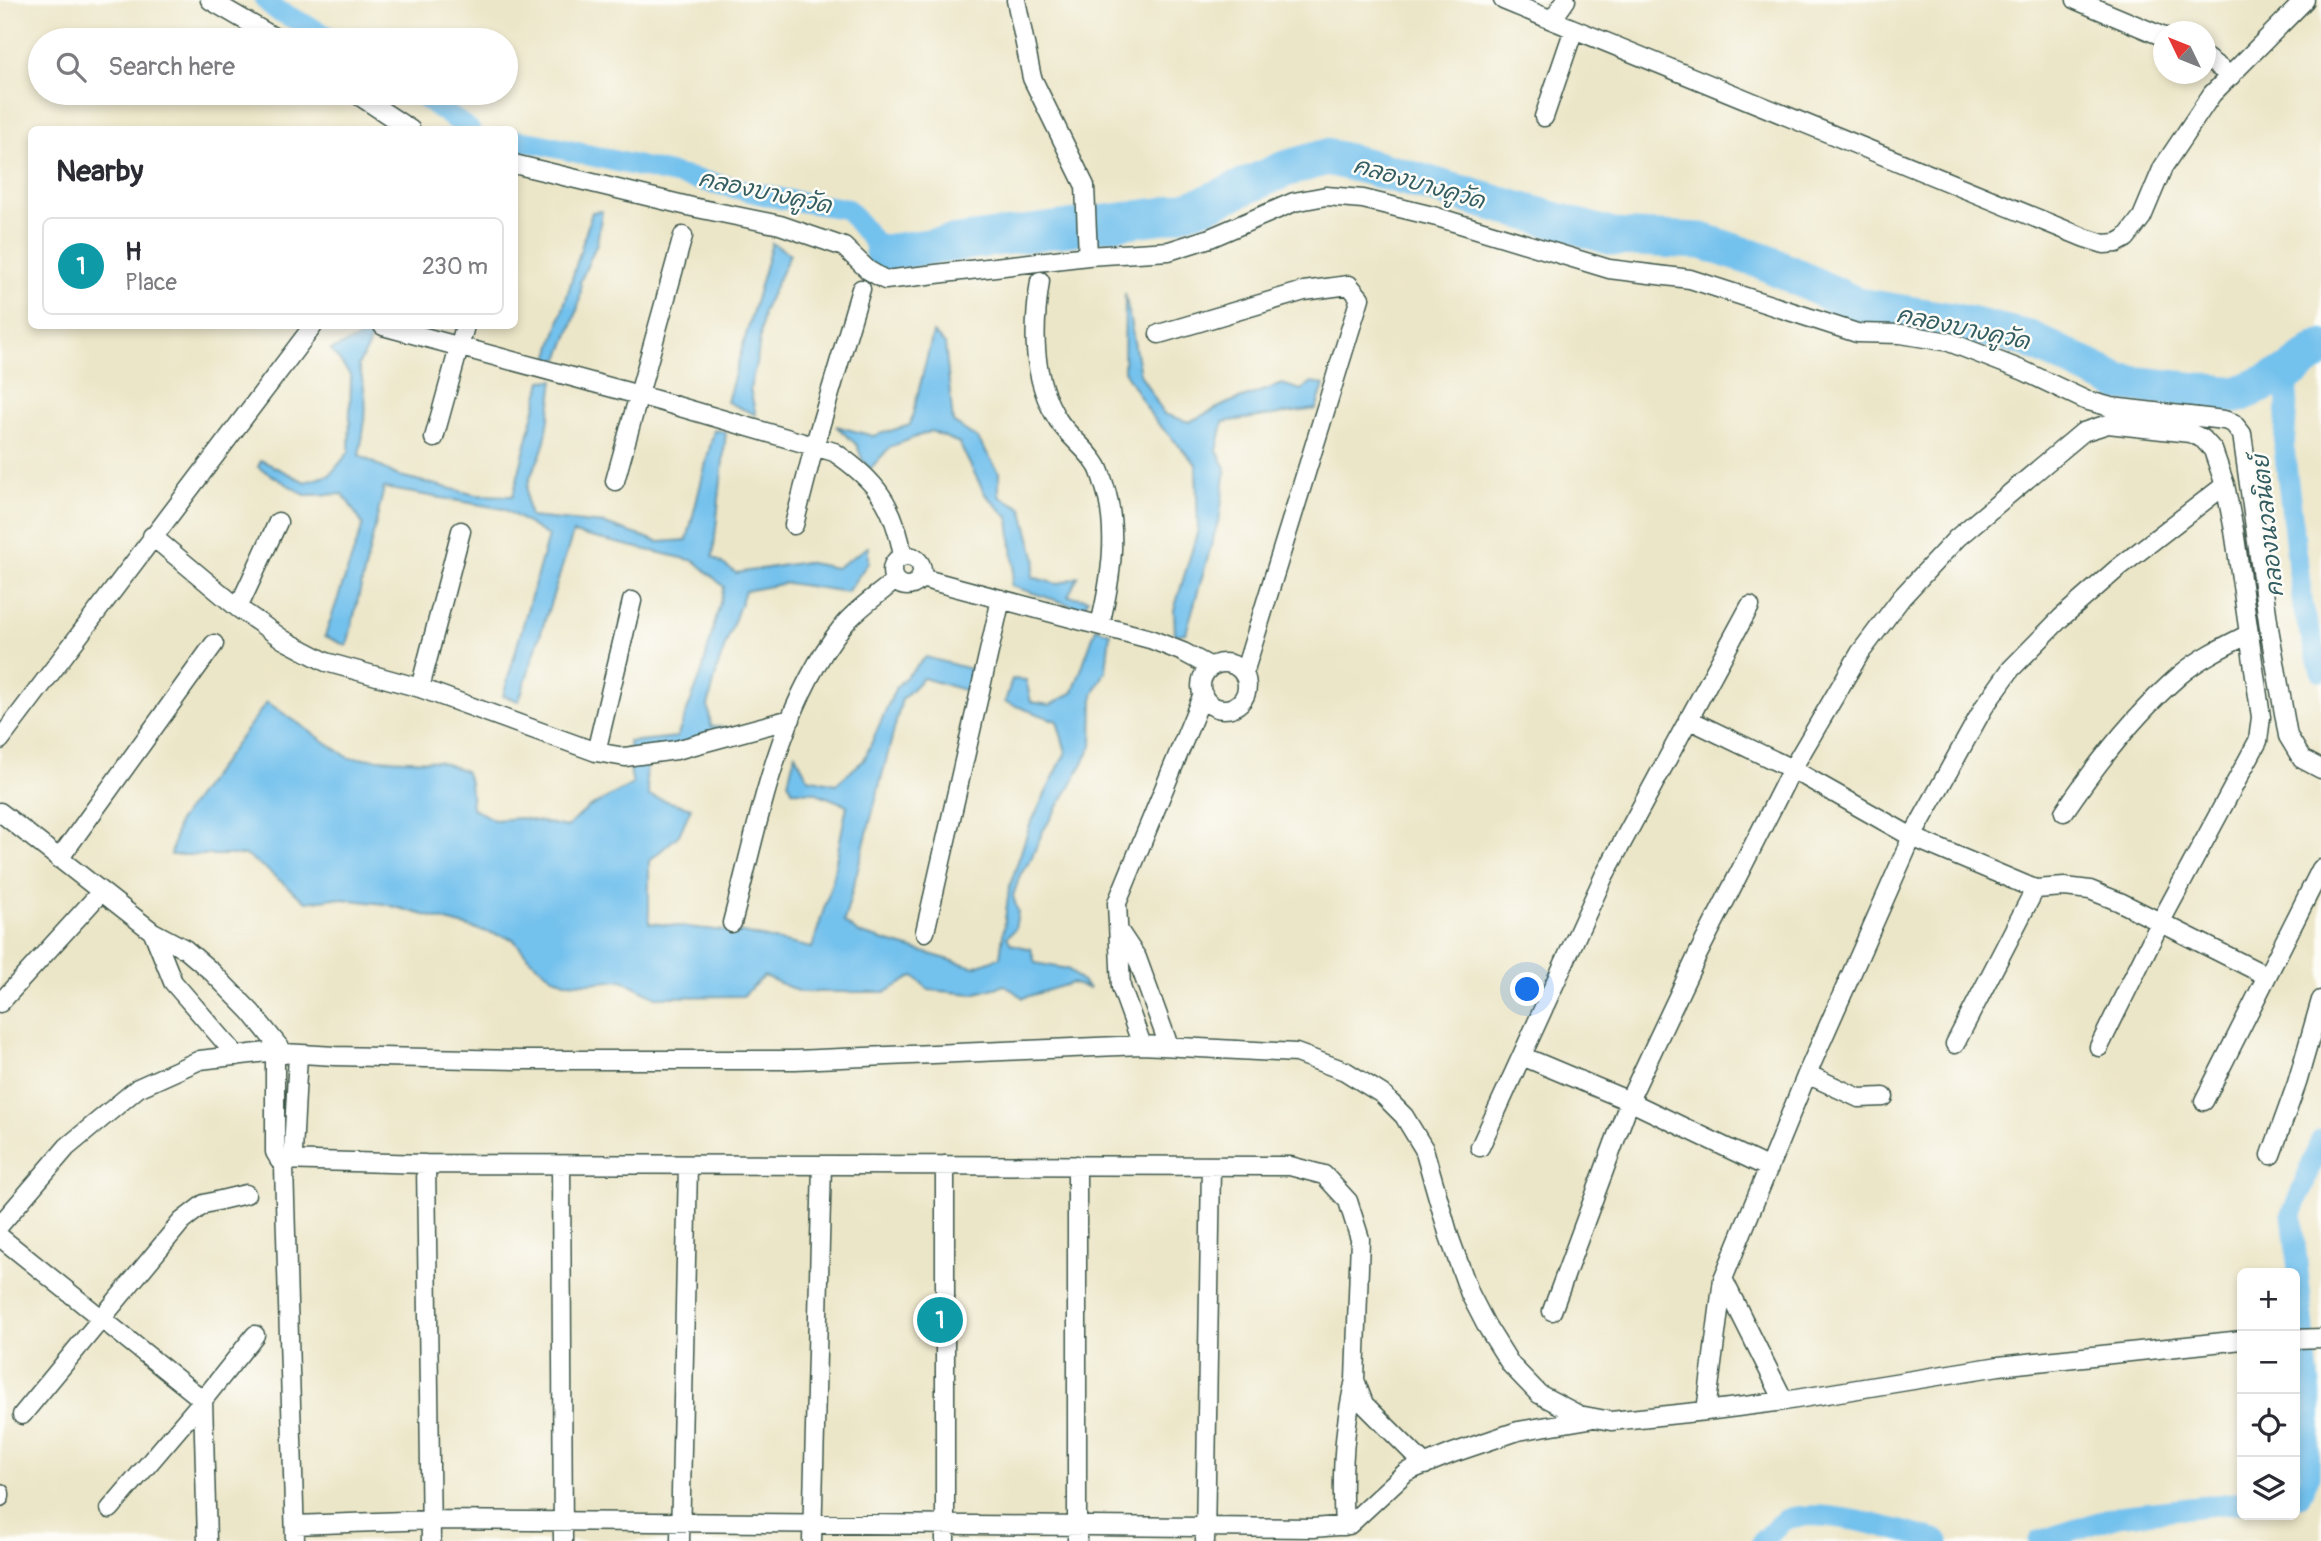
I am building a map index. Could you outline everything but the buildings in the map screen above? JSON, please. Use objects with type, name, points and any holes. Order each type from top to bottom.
[{"type":"street","points":[[210,0],[258,28]]},
{"type":"street","points":[[1016,0],[1032,78],[1085,186],[1088,249]]},
{"type":"street","points":[[1503,0],[2105,244],[2117,243],[2126,238],[2142,217],[2163,167],[2212,94],[2305,0]]},
{"type":"street","points":[[1552,20],[1566,0]]},
{"type":"street","points":[[2076,0],[2153,32]]},
{"type":"street","points":[[1544,117],[1574,29]]},
{"type":"street","points":[[2216,65],[2231,76]]},
{"type":"street","points":[[373,105],[405,126]]},
{"type":"street","points":[[518,165],[692,207],[780,225],[844,247],[868,270],[885,280],[1088,249],[1168,251],[1210,238],[1294,202],[1326,196],[1363,200],[1437,217],[1609,270],[1690,279],[1857,333],[1900,334],[1949,342],[2024,371],[2085,400],[2110,407],[2207,417],[2233,423],[2242,434],[2269,628],[2288,736],[2302,759],[2321,769]]},
{"type":"street","points":[[615,481],[684,236]]},
{"type":"street","points":[[1040,281],[1034,320],[1042,388],[1058,421],[1097,465],[1109,499],[1113,530],[1103,612]]},
{"type":"street","points":[[1159,334],[1304,291],[1349,285],[1360,298],[1244,673],[1248,688],[1241,702],[1227,709],[1213,706],[1203,694]]},
{"type":"street","points":[[794,525],[861,289]]},
{"type":"street","points":[[0,740],[311,329]]},
{"type":"street","points":[[393,329],[639,395],[834,452],[859,468],[886,501],[896,523],[903,556]]},
{"type":"street","points":[[434,438],[464,329]]},
{"type":"street","points":[[1552,1311],[1629,1101],[1698,954],[1792,769],[1860,653],[1902,597],[1957,538],[2082,432],[2108,424],[2190,433],[2203,439],[2213,450],[2225,485],[2261,718],[2258,741],[2160,923],[2099,1047]]},
{"type":"street","points":[[1706,1411],[1723,1279],[1807,1074],[1912,837],[1984,707],[2011,669],[2061,618],[2118,568],[2225,485]]},
{"type":"street","points":[[238,608],[278,522]]},
{"type":"street","points":[[420,688],[461,531]]},
{"type":"street","points":[[152,536],[238,608],[284,640],[327,662],[420,688],[596,752],[625,757],[676,750],[791,719]]},
{"type":"street","points":[[903,556],[910,556],[921,564],[921,578],[910,586],[894,581],[891,571],[897,559],[903,556]]},
{"type":"street","points":[[921,578],[1001,599],[1103,612],[1150,639],[1211,667]]},
{"type":"street","points":[[732,923],[780,745],[817,661],[844,624],[894,581]]},
{"type":"street","points":[[925,932],[1001,599]]},
{"type":"street","points":[[596,752],[632,601]]},
{"type":"street","points":[[1480,1147],[1604,876],[1750,606]]},
{"type":"street","points":[[2064,812],[2121,734],[2180,676],[2205,657],[2249,634]]},
{"type":"street","points":[[59,859],[214,644]]},
{"type":"street","points":[[1142,1045],[1121,987],[1117,903],[1203,694],[1202,679],[1211,667],[1225,663],[1233,664],[1244,673]]},
{"type":"street","points":[[1688,719],[1792,769],[1912,837],[2035,889],[2065,887],[2090,890],[2120,902],[2267,976]]},
{"type":"street","points":[[3,819],[153,932],[186,949],[251,1012],[286,1053],[295,1122],[293,1152],[284,1163]]},
{"type":"street","points":[[2204,1101],[2321,869]]},
{"type":"street","points":[[1955,1044],[2035,889]]},
{"type":"street","points":[[0,1003],[101,892]]},
{"type":"street","points":[[1119,931],[1137,958],[1169,1046]]},
{"type":"street","points":[[153,932],[173,982],[237,1056]]},
{"type":"street","points":[[2271,1155],[2297,1083],[2321,1000]]},
{"type":"street","points":[[0,1224],[67,1147],[138,1088],[200,1060],[286,1053],[517,1060],[795,1060],[1169,1046],[1296,1053],[1345,1071],[1382,1094],[1404,1116],[1424,1149],[1449,1236],[1470,1293],[1511,1366],[1539,1394],[1579,1415],[1611,1421],[1706,1411],[1999,1366],[2237,1340]]},
{"type":"street","points":[[286,1053],[274,1122],[275,1152],[284,1163],[295,1533],[431,1520],[564,1521],[680,1532],[1205,1534],[1313,1528],[1347,1531]]},
{"type":"street","points":[[1522,1056],[1629,1101],[1769,1168]]},
{"type":"street","points":[[1807,1074],[1859,1098],[1884,1097]]},
{"type":"street","points":[[274,1122],[295,1122]]},
{"type":"street","points":[[284,1163],[1290,1166],[1324,1174],[1348,1201],[1360,1239],[1355,1380],[1348,1409],[1341,1479],[1347,1531]]},
{"type":"street","points":[[426,1164],[431,1541]]},
{"type":"street","points":[[561,1165],[563,1541]]},
{"type":"street","points":[[680,1532],[688,1165]]},
{"type":"street","points":[[812,1533],[822,1165]]},
{"type":"street","points":[[945,1165],[945,1533]]},
{"type":"street","points":[[1077,1165],[1077,1533]]},
{"type":"street","points":[[1205,1534],[1211,1166]]},
{"type":"street","points":[[22,1415],[181,1221],[204,1204],[247,1194]]},
{"type":"street","points":[[0,1237],[203,1400]]},
{"type":"street","points":[[1723,1279],[1784,1401]]},
{"type":"street","points":[[110,1508],[255,1335]]},
{"type":"street","points":[[2300,1339],[2321,1338]]},
{"type":"street","points":[[1355,1380],[1364,1404],[1425,1465]]},
{"type":"street","points":[[203,1400],[207,1541]]},
{"type":"street","points":[[1347,1531],[1377,1497],[1406,1472],[1518,1432],[1595,1418]]},
{"type":"water","points":[[602,211],[597,243],[580,282],[580,299],[570,331],[559,359],[548,359],[592,212]]},
{"type":"water","points":[[772,243],[790,254],[763,312],[750,389],[756,415],[727,402]]},
{"type":"water","points":[[1125,293],[1140,374],[1164,414],[1189,422],[1228,403],[1282,384],[1301,390],[1312,382],[1324,385],[1316,409],[1223,422],[1217,451],[1226,468],[1220,515],[1186,633],[1175,635],[1174,610],[1198,530],[1196,464],[1153,418],[1124,371]]},
{"type":"water","points":[[373,332],[358,365],[366,410],[359,455],[396,475],[476,495],[513,496],[542,381],[554,380],[545,440],[528,484],[527,504],[530,517],[605,524],[659,542],[687,540],[714,430],[726,432],[713,557],[736,573],[805,562],[836,568],[868,547],[868,563],[847,592],[787,583],[745,591],[718,666],[708,706],[711,726],[748,730],[647,763],[649,796],[691,808],[679,835],[649,861],[649,923],[743,933],[812,948],[831,886],[847,805],[814,792],[793,791],[788,782],[795,754],[808,778],[836,784],[864,760],[896,687],[926,657],[974,670],[974,693],[923,678],[902,699],[844,922],[858,933],[974,967],[1000,957],[1009,889],[1030,825],[1066,752],[1057,721],[1005,702],[1012,679],[1026,680],[1031,702],[1050,705],[1073,692],[1096,628],[1110,633],[1106,670],[1093,695],[1092,746],[1020,875],[1013,896],[1018,912],[1015,929],[1007,937],[1011,944],[1031,949],[1035,963],[1068,969],[1090,989],[1072,983],[1023,998],[1005,985],[973,994],[929,990],[914,976],[886,992],[800,992],[764,976],[743,996],[656,997],[622,980],[565,982],[551,976],[530,959],[513,939],[384,904],[335,898],[306,902],[245,855],[171,855],[178,822],[267,702],[349,758],[438,761],[465,771],[470,782],[472,808],[494,820],[521,818],[567,827],[588,808],[633,784],[629,766],[629,742],[677,737],[702,672],[724,587],[695,561],[573,533],[519,701],[503,696],[548,536],[504,509],[384,488],[347,646],[325,636],[363,525],[343,494],[305,495],[258,467],[261,460],[305,482],[330,475],[349,452],[351,376],[331,350]]},
{"type":"water","points":[[933,333],[945,344],[953,422],[978,439],[999,472],[999,496],[1022,508],[1036,560],[1032,577],[1057,584],[1078,577],[1068,596],[1088,599],[1084,609],[1011,586],[1014,567],[1009,518],[985,494],[959,443],[931,431],[890,447],[870,469],[862,459],[857,445],[836,426],[873,436],[910,425]]},
{"type":"waterway","name":"คลองบางคูวัด","points":[[265,0],[275,9],[312,28]]},
{"type":"waterway","name":"คลองบางคูวัด","points":[[434,105],[464,126]]},
{"type":"waterway","name":"คลองบางคูวัด","points":[[518,141],[783,199],[847,209],[883,253]]},
{"type":"waterway","name":"คลองบางคูวัด","points":[[883,253],[1166,215],[1205,204],[1285,169],[1327,157],[1613,237],[1702,241],[1765,262],[1858,306],[1952,321],[2029,339],[2120,383],[2237,395],[2289,373],[2321,348]]},
{"type":"waterway","name":"คลองนวลนิตย์","points":[[2289,373],[2284,448],[2303,608],[2321,671]]},
{"type":"waterway","name":"คลองนวลนิตย์","points":[[2300,1496],[2309,1477],[2311,1395],[2292,1214],[2321,1140]]},
{"type":"waterway","name":"คลองนวลนิตย์","points":[[2039,1541],[2118,1516],[2237,1503]]},
{"type":"waterway","name":"คลองนวลนิตย์","points":[[1762,1541],[1787,1519],[1803,1516],[1863,1522],[1939,1541]]},
{"type":"place","name":"H","points":[[940,1320]]}]
